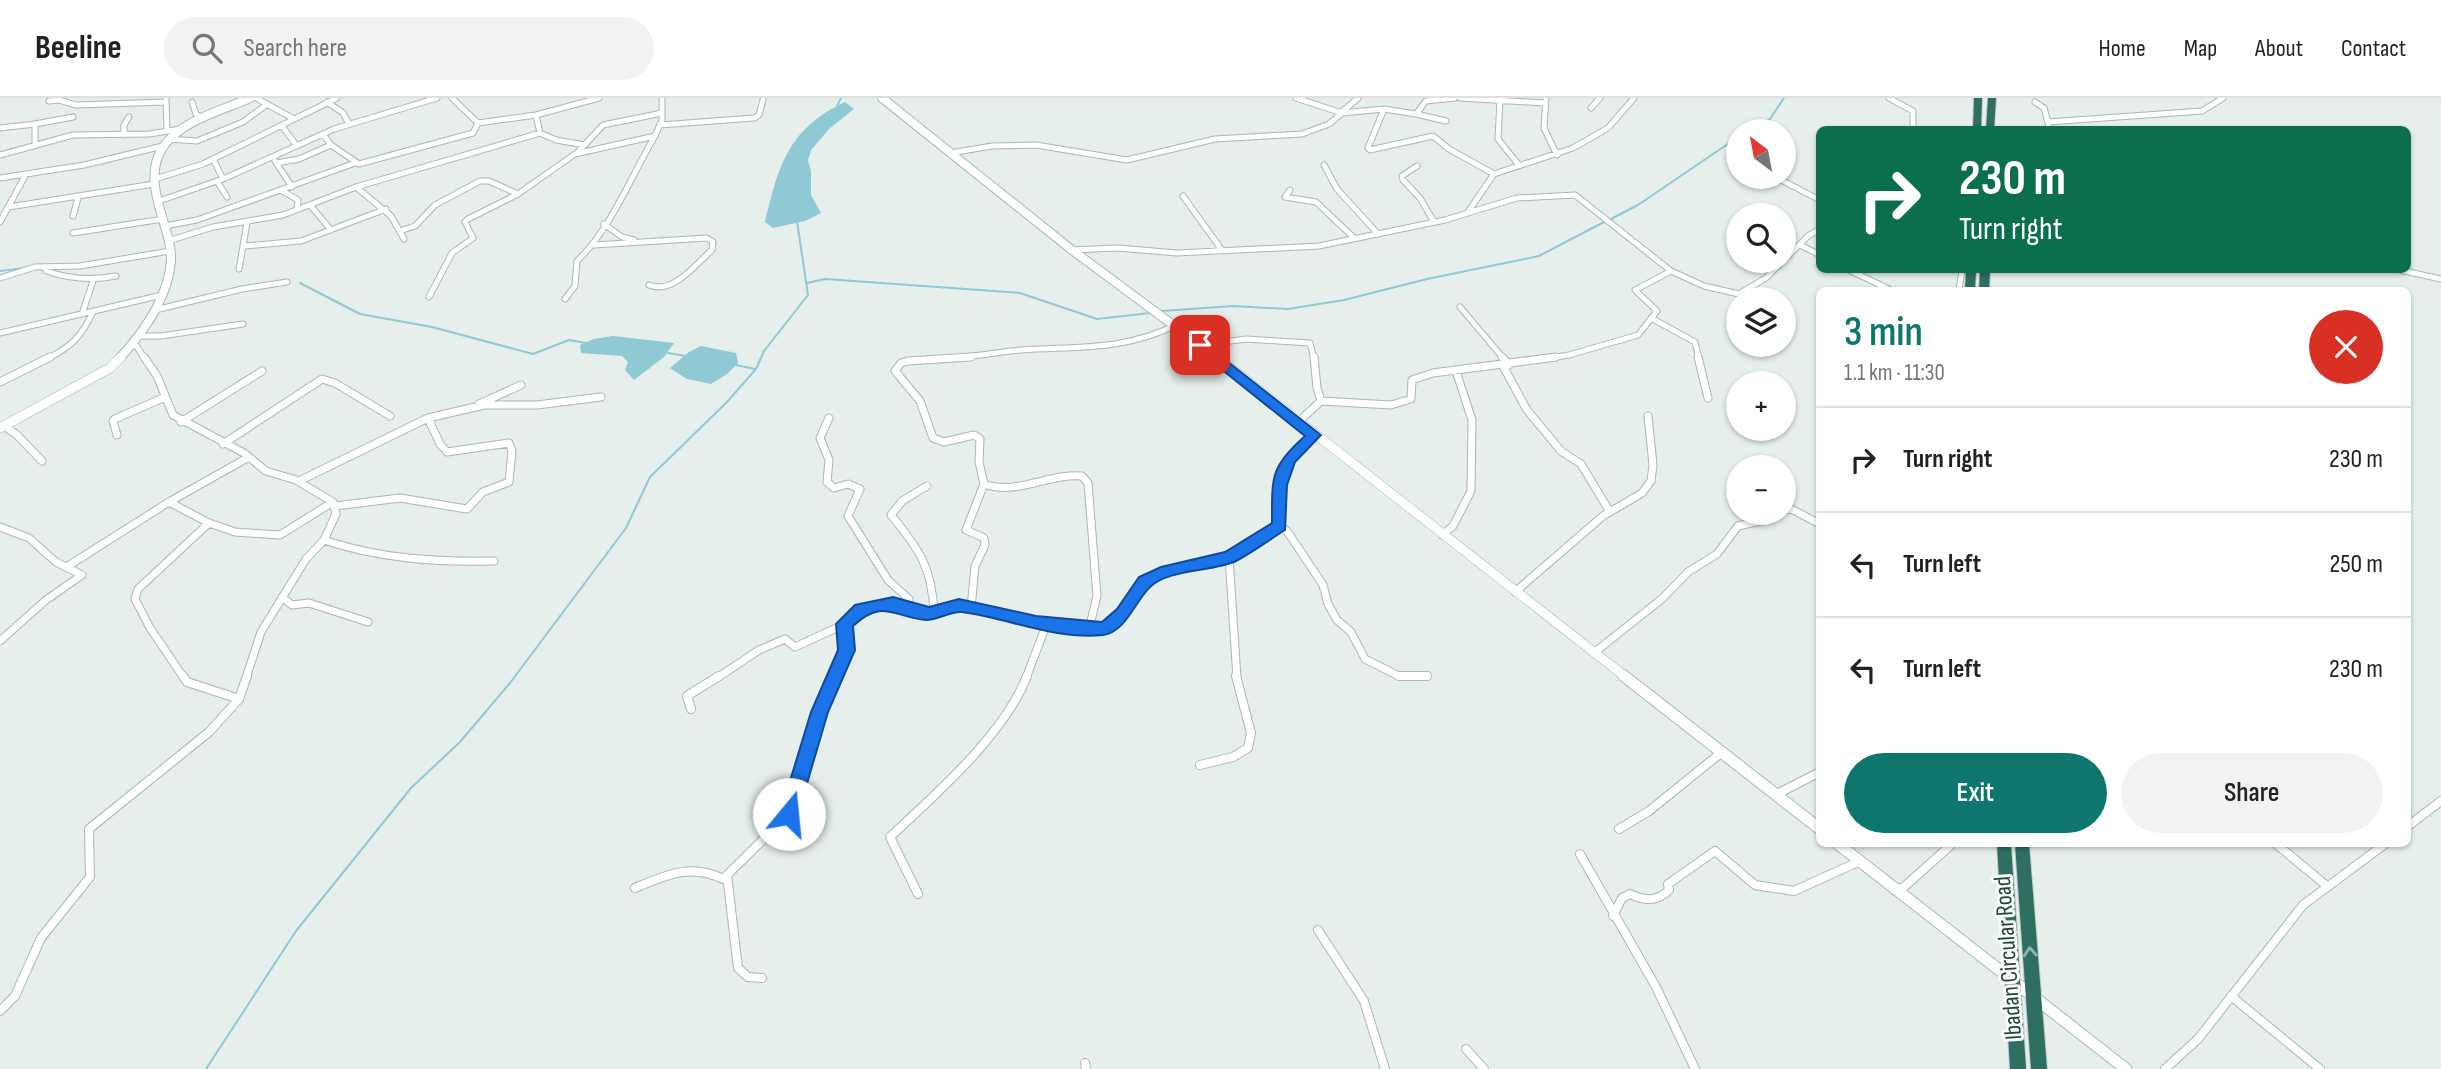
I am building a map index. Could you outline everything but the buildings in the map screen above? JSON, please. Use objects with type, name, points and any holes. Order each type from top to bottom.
[{"type":"highway","points":[[1977,126],[1978,98]]},
{"type":"highway","points":[[1990,126],[1992,98]]},
{"type":"highway","name":"Ibadan Circular Road","points":[[2004,847],[2018,1069]]},
{"type":"highway","name":"Ibadan Circular Road","points":[[2022,847],[2039,1069]]},
{"type":"main road","points":[[2,427],[110,368],[135,344],[162,295],[172,260],[155,181],[155,166],[167,139],[236,100],[250,98]]},
{"type":"main road","points":[[883,98],[1072,250],[1176,325],[1816,826]]},
{"type":"main road","points":[[1842,847],[2126,1069]]},
{"type":"street","points":[[49,102],[59,100],[76,105],[175,98]]},
{"type":"street","points":[[256,98],[294,119]]},
{"type":"street","points":[[9,207],[78,198],[155,181],[213,159],[337,98]]},
{"type":"street","points":[[159,201],[275,160],[297,146],[349,124],[438,98]]},
{"type":"street","points":[[452,98],[474,116],[478,123]]},
{"type":"street","points":[[478,123],[536,115],[599,98]]},
{"type":"street","points":[[565,299],[575,286],[577,261],[594,245],[604,224],[633,181],[640,161],[655,136],[660,125],[662,98]]},
{"type":"street","points":[[1296,98],[1342,113],[1384,109],[1446,121]]},
{"type":"street","points":[[950,153],[1036,145],[1127,160],[1229,136],[1285,137],[1320,131],[1358,98]]},
{"type":"street","points":[[1416,114],[1427,100],[1455,98]]},
{"type":"street","points":[[1460,98],[1546,101],[1544,128],[1557,155]]},
{"type":"street","points":[[1591,108],[1600,98]]},
{"type":"street","points":[[1468,213],[1494,174],[1573,148],[1608,128],[1634,98]]},
{"type":"street","points":[[1889,98],[1913,111],[1915,126]]},
{"type":"street","points":[[2048,122],[2202,111],[2223,98]]},
{"type":"street","points":[[166,100],[167,139]]},
{"type":"street","points":[[660,125],[754,118],[760,115],[764,100]]},
{"type":"street","points":[[1500,100],[1497,139],[1518,164]]},
{"type":"street","points":[[192,102],[196,114],[202,118]]},
{"type":"street","points":[[327,102],[343,113],[349,124]]},
{"type":"street","points":[[2035,102],[2044,108],[2049,126]]},
{"type":"street","points":[[0,155],[73,135],[124,135],[197,141],[243,122],[266,105]]},
{"type":"street","points":[[1384,109],[1374,130],[1368,148],[1370,150],[1433,136],[1449,149],[1494,174]]},
{"type":"street","points":[[429,297],[452,253],[473,238],[464,222],[518,194],[575,154],[606,124],[662,113]]},
{"type":"street","points":[[536,115],[540,133]]},
{"type":"street","points":[[0,133],[3,128],[73,117]]},
{"type":"street","points":[[124,135],[124,125],[129,117]]},
{"type":"street","points":[[73,233],[197,220],[355,163],[385,159],[473,133],[478,123]]},
{"type":"street","points":[[35,124],[35,144]]},
{"type":"street","points":[[282,125],[297,146]]},
{"type":"street","points":[[0,278],[25,269],[92,265],[169,246],[213,227],[247,223],[297,210],[356,187],[540,133],[556,140],[585,145]]},
{"type":"street","points":[[323,134],[331,145],[355,163]]},
{"type":"street","points":[[575,154],[655,136]]},
{"type":"street","points":[[0,178],[25,176],[167,139]]},
{"type":"street","points":[[275,160],[299,159],[331,145]]},
{"type":"street","points":[[213,159],[227,197]]},
{"type":"street","points":[[275,160],[292,187]]},
{"type":"street","points":[[1324,165],[1337,189],[1378,234]]},
{"type":"street","points":[[1417,166],[1402,176],[1403,180],[1420,198],[1434,222]]},
{"type":"street","points":[[0,223],[25,176]]},
{"type":"street","points":[[402,230],[415,226],[435,205],[480,181],[489,181],[518,194]]},
{"type":"street","points":[[356,187],[386,209],[402,230],[404,239]]},
{"type":"street","points":[[1796,188],[1816,198]]},
{"type":"street","points":[[281,190],[298,200],[297,210]]},
{"type":"street","points":[[1290,190],[1285,193],[1285,197],[1316,202],[1354,238]]},
{"type":"street","points":[[1072,250],[1118,248],[1177,253],[1319,246],[1434,222],[1517,198],[1575,195],[1671,271],[1704,286],[1739,294],[1766,278],[1816,232]]},
{"type":"street","points":[[1183,196],[1221,249]]},
{"type":"street","points":[[73,216],[78,198]]},
{"type":"street","points":[[310,205],[331,230]]},
{"type":"street","points":[[245,246],[301,241],[386,209]]},
{"type":"street","points":[[239,269],[247,223]]},
{"type":"street","points":[[604,224],[622,237],[639,240]]},
{"type":"street","points":[[594,245],[639,240],[707,238],[713,242],[712,250],[670,286],[658,289],[649,285]]},
{"type":"street","points":[[1800,245],[1816,253]]},
{"type":"street","points":[[46,267],[46,271],[68,279],[93,281],[116,276]]},
{"type":"street","points":[[1298,422],[1321,401],[1391,405],[1411,399],[1412,380],[1569,355],[1638,335],[1657,311],[1635,290],[1671,271]]},
{"type":"street","points":[[2411,272],[2441,279]]},
{"type":"street","points":[[1855,273],[1885,287]]},
{"type":"street","points":[[82,314],[93,281]]},
{"type":"street","points":[[155,310],[234,291],[287,282]]},
{"type":"street","points":[[0,333],[162,295]]},
{"type":"street","points":[[1460,307],[1506,365],[1527,410],[1561,451],[1581,464],[1610,512]]},
{"type":"street","points":[[0,382],[71,347],[93,312]]},
{"type":"street","points":[[1651,318],[1695,342],[1708,398]]},
{"type":"street","points":[[141,336],[161,336],[243,324]]},
{"type":"street","points":[[971,608],[975,566],[985,545],[984,538],[966,530],[984,484],[979,462],[980,439],[974,435],[944,442],[933,438],[920,401],[895,371],[901,363],[921,358],[956,358],[1029,350],[1102,349],[1156,336],[1176,325]]},
{"type":"street","points":[[1200,345],[1246,339],[1310,343],[1316,364],[1316,393],[1321,401]]},
{"type":"street","points":[[0,1011],[15,996],[41,938],[90,877],[89,829],[209,732],[240,699],[261,632],[306,559],[324,540],[336,513],[334,504],[299,481],[265,471],[249,457],[181,422],[173,415],[157,376],[135,344]]},
{"type":"street","points":[[181,422],[262,371]]},
{"type":"street","points":[[1442,535],[1453,526],[1471,491],[1472,420],[1456,371]]},
{"type":"street","points":[[223,444],[322,379],[335,383],[390,416]]},
{"type":"street","points":[[465,409],[521,385]]},
{"type":"street","points":[[117,435],[113,421],[115,419],[165,397]]},
{"type":"street","points":[[299,481],[428,418],[484,405],[537,405],[601,397]]},
{"type":"street","points":[[1515,592],[1610,512],[1642,493],[1651,481],[1653,465],[1648,416]]},
{"type":"street","points":[[169,502],[209,523],[235,532],[280,535],[334,504],[400,498],[467,509],[483,492],[509,482],[512,451],[509,443],[447,452],[440,444],[428,418]]},
{"type":"street","points":[[829,418],[820,438],[829,460],[827,482],[834,488],[848,484],[860,489],[848,516],[888,580],[909,599],[909,610]]},
{"type":"street","points":[[2,427],[16,434],[42,461]]},
{"type":"street","points":[[1280,526],[1279,485],[1288,459],[1314,435]]},
{"type":"street","points":[[68,566],[169,502],[249,457]]},
{"type":"street","points":[[984,484],[989,487],[1021,486],[1057,475],[1082,476],[1088,483],[1097,596],[1088,629]]},
{"type":"street","points":[[927,486],[905,499],[894,508],[891,515],[919,547],[934,594],[934,612]]},
{"type":"street","points":[[1796,512],[1816,522]]},
{"type":"street","points":[[209,523],[138,589],[135,599],[150,628],[187,682],[240,699]]},
{"type":"street","points":[[1595,652],[1663,598],[1688,572],[1717,554],[1738,526],[1743,525]]},
{"type":"street","points":[[691,709],[687,696],[711,684],[771,644],[785,639],[795,648],[845,624],[860,609],[875,606],[893,603],[909,610],[934,612],[959,605],[1047,623],[1088,629],[1105,628],[1122,613],[1145,581],[1161,573],[1229,557],[1280,526]]},
{"type":"street","points":[[1280,526],[1287,531],[1323,585],[1328,604],[1337,620],[1351,632],[1365,659],[1399,676],[1427,676]]},
{"type":"street","points":[[0,527],[29,538],[56,562],[82,575],[46,600],[0,641]]},
{"type":"street","points":[[324,540],[380,554],[447,563],[494,561]]},
{"type":"street","points":[[1200,765],[1233,758],[1248,748],[1251,733],[1237,685],[1229,557]]},
{"type":"street","points":[[282,597],[292,605],[309,603],[368,622]]},
{"type":"street","points":[[918,894],[890,836],[952,779],[1000,721],[1023,685],[1047,623]]},
{"type":"street","points":[[635,888],[684,869],[705,868],[723,878],[789,814],[820,712],[846,650],[845,624]]},
{"type":"street","points":[[1619,829],[1649,811],[1723,751]]},
{"type":"street","points":[[1777,794],[1816,774]]},
{"type":"street","points":[[2411,824],[2441,801]]},
{"type":"street","points":[[1894,890],[1904,887],[1949,847]]},
{"type":"street","points":[[2279,847],[2327,886]]},
{"type":"street","points":[[2165,1069],[2198,1040],[2303,905],[2381,847]]},
{"type":"street","points":[[1614,916],[1622,898],[1630,894],[1644,900],[1661,898],[1669,890],[1668,884],[1715,851],[1755,885],[1794,891],[1860,861]]},
{"type":"street","points":[[1580,854],[1651,976],[1681,1033],[1695,1069]]},
{"type":"street","points":[[727,875],[738,968],[748,977],[762,978]]},
{"type":"street","points":[[1318,930],[1364,1002],[1385,1069]]},
{"type":"street","points":[[2231,996],[2320,1069]]},
{"type":"street","points":[[1466,1049],[1481,1068]]},
{"type":"water","points":[[845,102],[854,109],[829,129],[811,150],[808,160],[811,195],[821,213],[805,221],[773,228],[765,222],[775,183],[789,151],[810,124]]},
{"type":"water","points":[[613,336],[674,343],[664,357],[634,380],[625,370],[628,362],[622,356],[581,353],[580,345],[594,339]]},
{"type":"water","points":[[701,346],[736,353],[738,363],[711,384],[687,379],[670,368]]},
{"type":"waterway","points":[[837,106],[841,98]]},
{"type":"waterway","points":[[1770,119],[1784,98]]},
{"type":"waterway","points":[[1609,220],[1638,205],[1726,145]]},
{"type":"waterway","points":[[206,1069],[296,931],[411,788],[460,742],[510,683],[626,528],[650,477],[727,402],[756,369],[764,351],[808,295],[797,221]]},
{"type":"waterway","points":[[1162,311],[1233,306],[1288,309],[1344,300],[1427,279],[1539,256],[1604,222]]},
{"type":"waterway","points":[[0,271],[25,268]]},
{"type":"waterway","points":[[807,283],[825,279],[1020,293],[1097,319],[1150,313]]},
{"type":"waterway","points":[[300,283],[360,314],[432,327],[533,354],[569,340],[586,343]]},
{"type":"waterway","points":[[668,353],[686,356]]},
{"type":"waterway","points":[[736,365],[755,369]]},
{"type":"route","points":[[789,814],[820,712],[846,650],[845,624],[860,609],[893,603],[918,613],[929,614],[959,605],[1036,622],[1088,629],[1105,628],[1122,613],[1145,581],[1161,573],[1229,557],[1280,526],[1279,485],[1288,459],[1314,435],[1200,345]]}]
